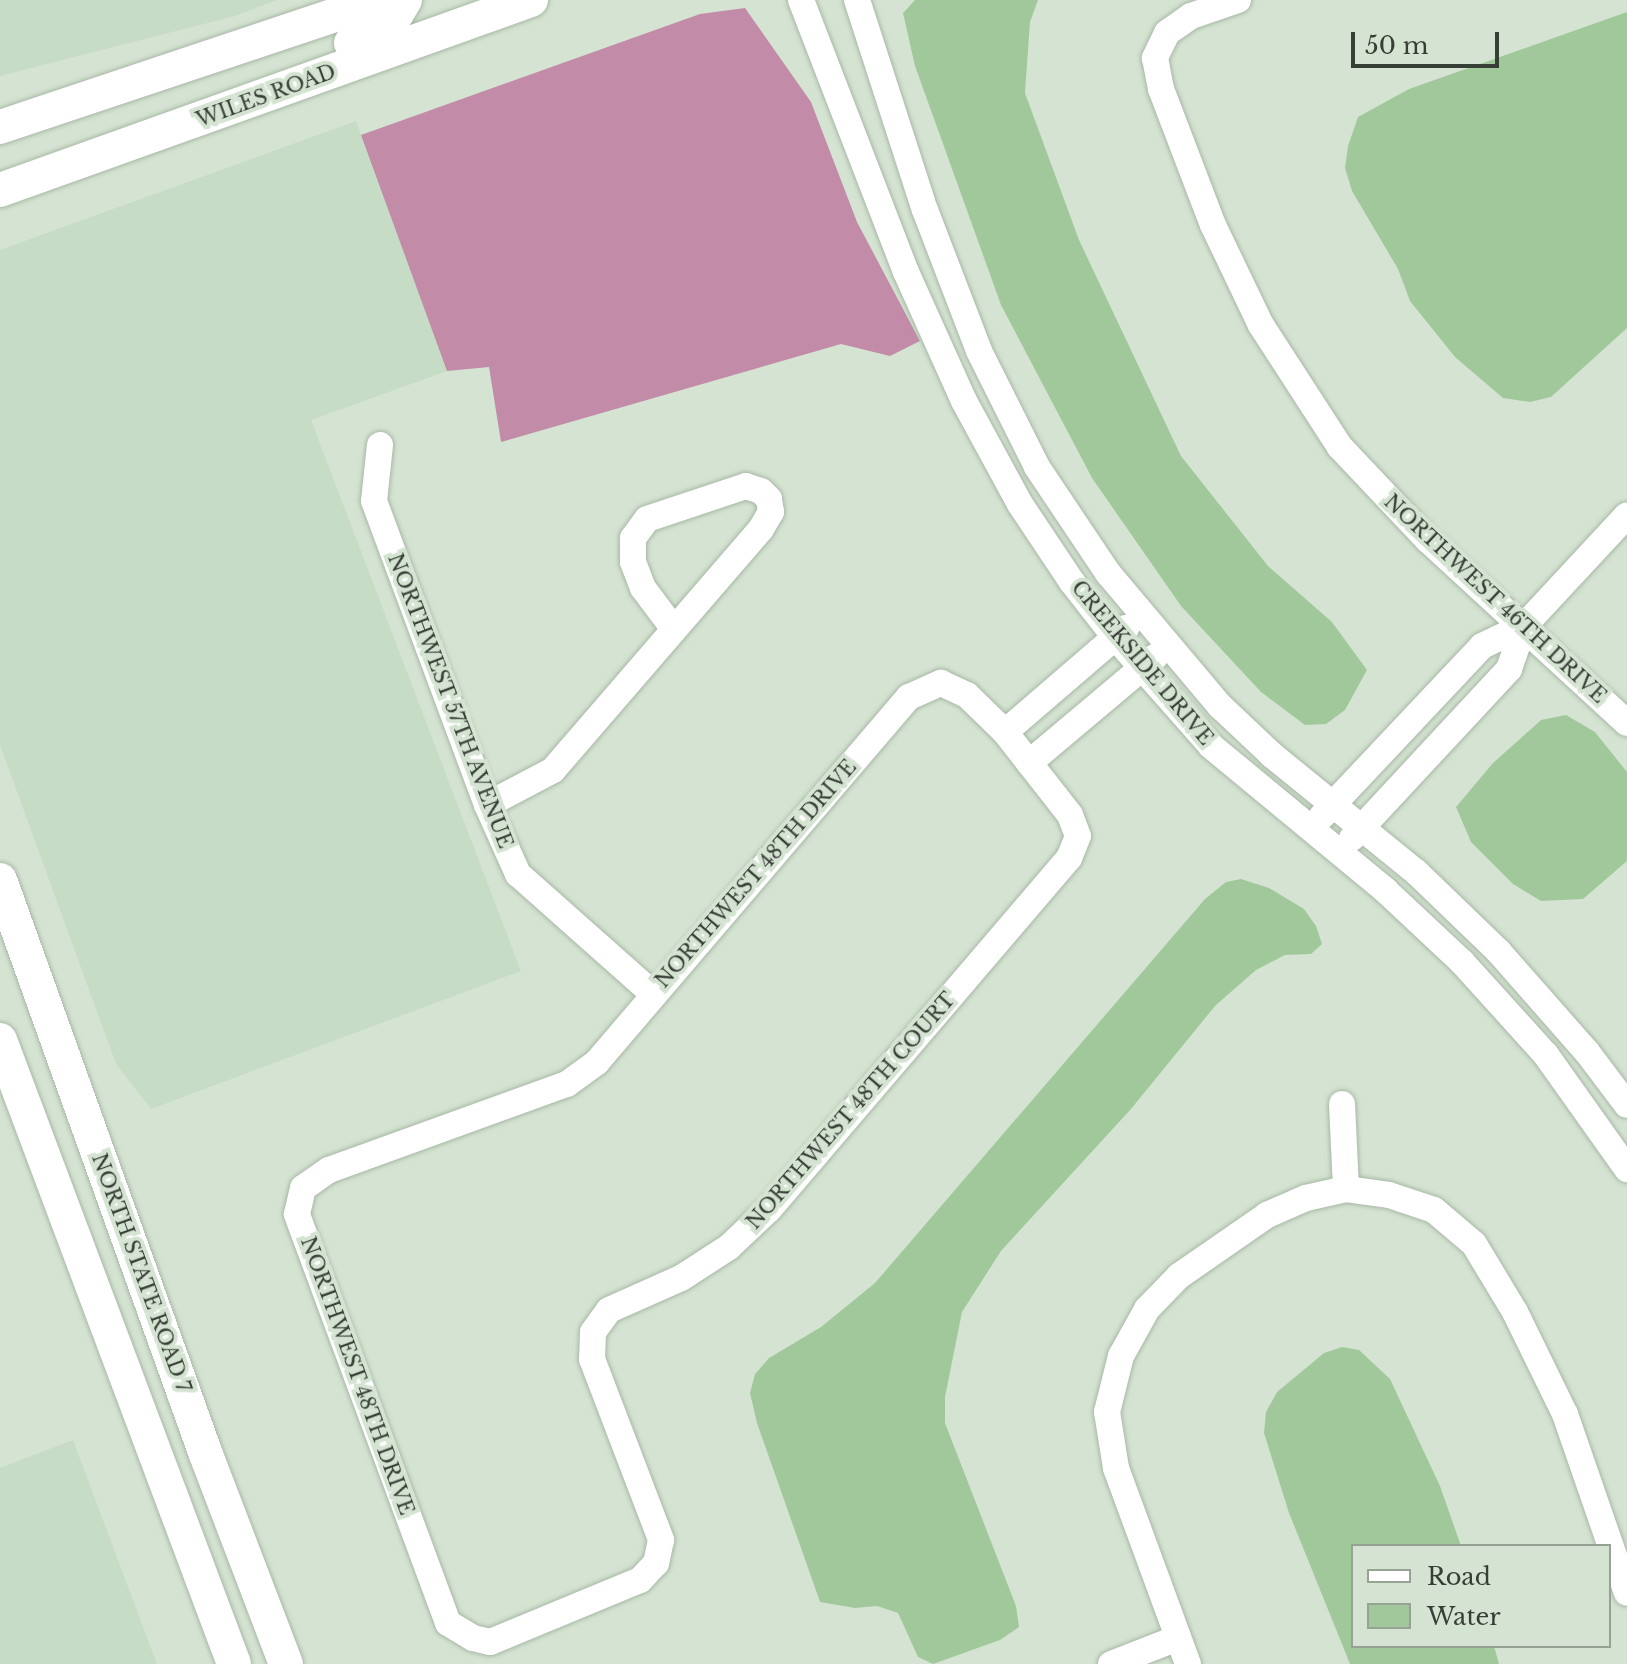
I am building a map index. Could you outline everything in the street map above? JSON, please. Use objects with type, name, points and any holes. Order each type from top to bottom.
[{"type":"main road","points":[[0,127],[380,0]]},
{"type":"main road","points":[[172,130],[194,99],[387,30],[405,0]]},
{"type":"main road","name":"WILES ROAD","points":[[0,190],[531,0]]},
{"type":"main road","name":"NORTH STATE ROAD 7","points":[[0,880],[286,1664]]},
{"type":"main road","points":[[0,1023],[40,1085],[67,1106],[82,1110]]},
{"type":"main road","points":[[0,1040],[234,1664]]},
{"type":"main road","points":[[35,1134],[75,1155],[129,1239]]},
{"type":"main road","points":[[214,1608],[252,1659],[260,1664]]},
{"type":"street","name":"CREEKSIDE DRIVE","points":[[801,0],[901,259],[964,401],[1020,504],[1115,637],[1211,746],[1385,890],[1462,962],[1546,1055],[1627,1169]]},
{"type":"street","name":"CREEKSIDE DRIVE","points":[[857,0],[925,210],[979,351],[1037,467],[1108,573],[1167,647],[1251,735],[1416,872],[1499,952],[1587,1052],[1627,1105]]},
{"type":"street","name":"NORTHWEST 46TH DRIVE","points":[[1238,0],[1191,16],[1179,24],[1167,33],[1155,58],[1161,89],[1213,225],[1261,325],[1340,447],[1428,540],[1627,723]]},
{"type":"street","name":"NORTHWEST 57TH AVENUE","points":[[380,445],[374,501],[487,805],[518,874],[653,994]]},
{"type":"street","points":[[487,805],[553,770],[761,529],[771,512],[769,499],[761,491],[746,486],[647,519],[633,538],[633,562],[643,588],[673,628]]},
{"type":"street","points":[[1309,830],[1482,646],[1524,626],[1627,515]]},
{"type":"street","points":[[1005,732],[1141,616]]},
{"type":"street","points":[[1337,852],[1509,669],[1524,626]]},
{"type":"street","points":[[1029,763],[1167,647]]},
{"type":"street","name":"NORTHWEST 48TH DRIVE","points":[[656,1563],[640,1580],[490,1642],[473,1638],[448,1623],[297,1214],[303,1188],[329,1170],[567,1084],[597,1062],[909,697],[941,683],[967,695],[1005,732],[1029,763]]},
{"type":"street","name":"NORTHWEST 48TH COURT","points":[[656,1563],[661,1540],[592,1359],[593,1332],[609,1310],[681,1278],[729,1247],[769,1209],[1069,858],[1078,836],[1070,815],[1029,763]]},
{"type":"street","points":[[1342,1104],[1346,1189]]},
{"type":"street","points":[[1188,1664],[1116,1468],[1107,1412],[1121,1356],[1147,1309],[1179,1276],[1267,1215],[1306,1198],[1346,1189],[1389,1195],[1434,1210],[1474,1244],[1515,1312],[1565,1414],[1610,1544]]},
{"type":"street","points":[[1611,1547],[1627,1593]]},
{"type":"street","points":[[1111,1664],[1178,1638]]},
{"type":"shaded area","points":[[0,0],[277,0],[235,16],[0,76]]},
{"type":"shaded area","points":[[745,8],[811,102],[857,222],[920,341],[890,356],[841,344],[501,442],[489,367],[447,371],[361,135],[700,14]]},
{"type":"shaded area","points":[[356,121],[447,371],[311,420],[521,971],[151,1109],[116,1064],[0,745],[0,250]]},
{"type":"shaded area","points":[[73,1440],[157,1664],[0,1664],[0,1468]]},
{"type":"water","points":[[915,0],[1038,0],[1030,22],[1025,93],[1079,240],[1181,456],[1268,566],[1332,622],[1367,670],[1345,710],[1326,724],[1305,725],[1261,692],[1181,606],[1092,478],[1001,305],[915,66],[903,13]]},
{"type":"water","points":[[1627,12],[1627,328],[1551,397],[1530,402],[1503,398],[1455,357],[1410,301],[1398,269],[1352,191],[1345,168],[1348,146],[1358,117],[1409,89]]},
{"type":"water","points":[[1566,715],[1595,732],[1627,772],[1627,861],[1583,899],[1541,901],[1513,884],[1471,842],[1456,807],[1493,763],[1541,720]]},
{"type":"water","points":[[1241,879],[1269,888],[1304,909],[1316,926],[1322,944],[1311,954],[1285,955],[1256,970],[1215,1006],[1131,1109],[1001,1251],[962,1312],[945,1397],[945,1423],[1016,1606],[1019,1627],[1000,1640],[933,1664],[918,1657],[898,1613],[877,1606],[855,1608],[820,1602],[757,1423],[750,1393],[755,1374],[769,1358],[821,1327],[875,1283],[1205,899],[1226,882]]},
{"type":"water","points":[[1342,1347],[1359,1350],[1390,1379],[1440,1486],[1460,1544],[1351,1544],[1351,1648],[1495,1648],[1499,1664],[1350,1664],[1289,1513],[1264,1433],[1266,1412],[1277,1392],[1324,1353]]}]
